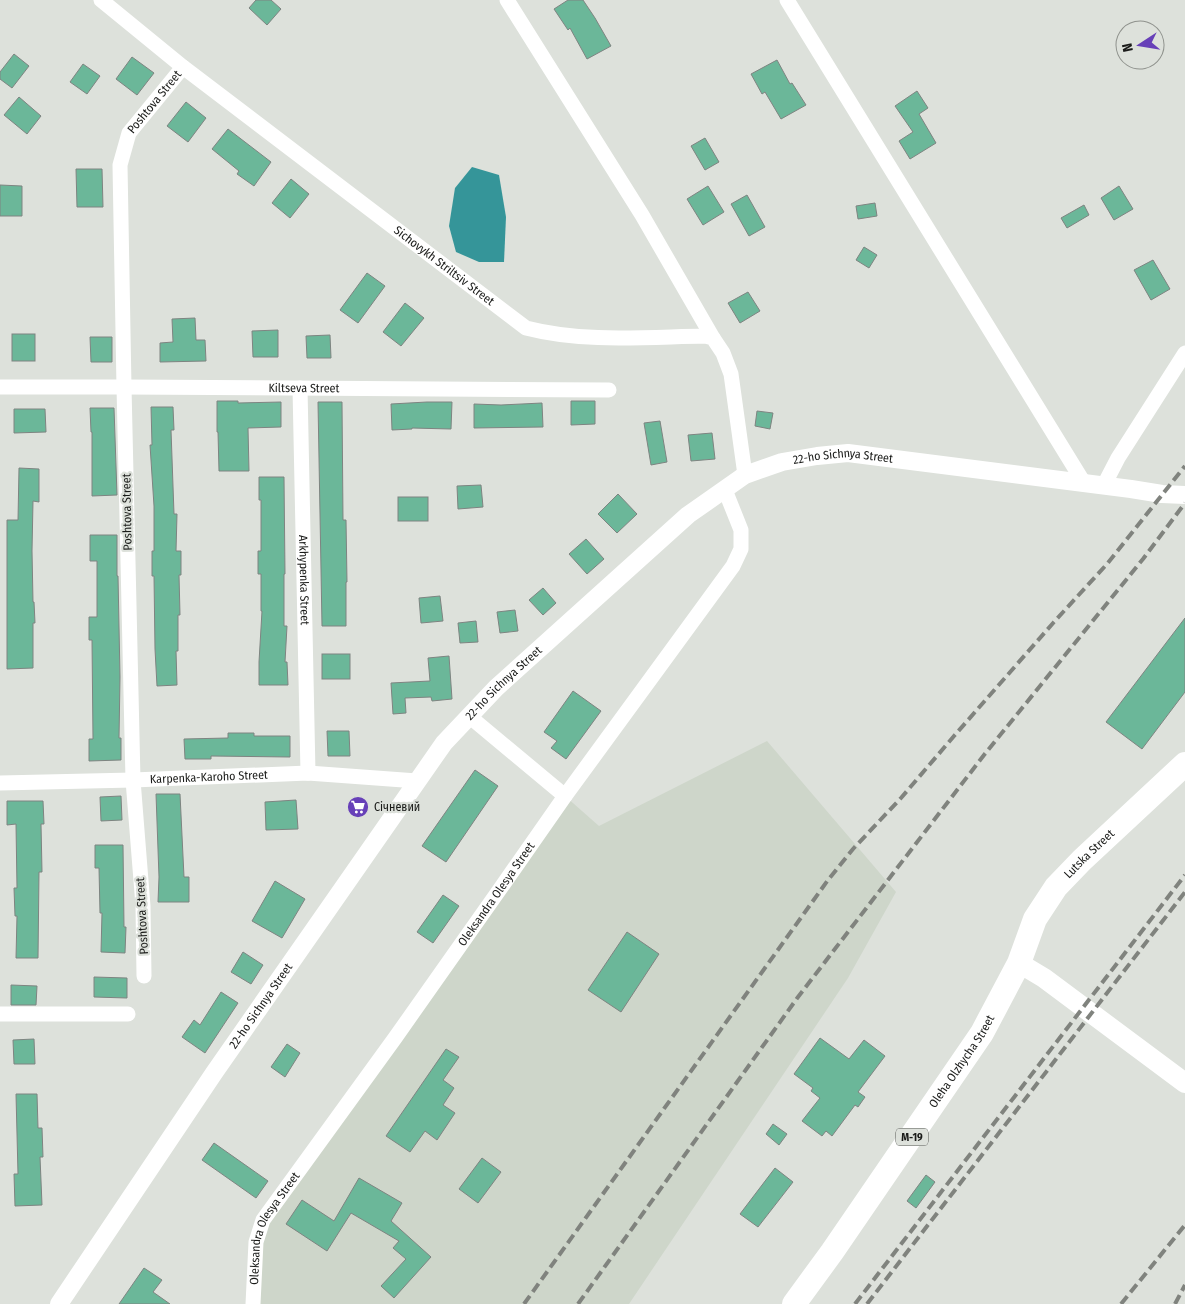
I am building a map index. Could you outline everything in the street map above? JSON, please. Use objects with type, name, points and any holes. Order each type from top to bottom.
[{"type":"highway","name":"Lutska Street","points":[[1019,963],[1035,919],[1056,887],[1082,860],[1185,764]]},
{"type":"highway","name":"Oleha Olzhycha Street","points":[[794,1304],[832,1252],[982,1033],[1019,963]]},
{"type":"main road","points":[[1019,963],[1044,978],[1185,1083]]},
{"type":"street","name":"Sichovykh Striltsiv Street","points":[[102,0],[183,67],[526,328],[545,333],[584,338],[705,336],[713,338]]},
{"type":"street","points":[[508,0],[642,215],[723,353],[731,374],[745,474]]},
{"type":"street","points":[[787,0],[1084,483]]},
{"type":"street","name":"Poshtova Street","points":[[144,976],[142,906],[133,780],[120,165],[128,133],[183,67]]},
{"type":"street","points":[[1104,486],[1118,458],[1185,353]]},
{"type":"street","name":"Kiltseva Street","points":[[0,387],[609,390]]},
{"type":"street","name":"Arkhypenka Street","points":[[300,388],[308,773]]},
{"type":"street","name":"22-ho Sichnya Street","points":[[59,1304],[214,1073],[444,743],[496,688],[680,522],[745,474],[782,462],[817,456],[848,454],[1162,494],[1185,495]]},
{"type":"street","name":"Oleksandra Olesya Street","points":[[253,1304],[256,1242],[263,1220],[406,1022],[565,796],[732,566],[741,549],[741,530],[725,490]]},
{"type":"street","points":[[469,716],[565,796]]},
{"type":"street","name":"Karpenka-Karoho Street","points":[[0,783],[308,773],[417,781]]},
{"type":"street","points":[[0,1014],[128,1014]]},
{"type":"shaded area","points":[[767,741],[896,892],[848,978],[629,1304],[253,1304],[256,1242],[565,796],[599,826]]},
{"type":"water","points":[[472,167],[499,175],[506,217],[504,262],[479,262],[456,252],[449,226],[455,188]]},
{"type":"building","points":[[256,0],[271,0],[281,9],[267,25],[249,8]]},
{"type":"building","points":[[568,0],[583,0],[611,46],[587,59],[570,28],[568,30],[554,9]]},
{"type":"building","points":[[14,54],[29,66],[12,88],[0,79],[0,72]]},
{"type":"building","points":[[132,57],[154,73],[137,95],[116,79]]},
{"type":"building","points":[[777,60],[790,84],[792,83],[806,105],[781,119],[765,92],[762,94],[751,74]]},
{"type":"building","points":[[83,64],[100,76],[87,94],[70,82]]},
{"type":"building","points":[[917,91],[928,108],[919,114],[936,143],[910,159],[899,141],[913,132],[895,106]]},
{"type":"building","points":[[19,97],[41,116],[27,134],[4,115]]},
{"type":"building","points":[[186,102],[206,118],[188,142],[167,126]]},
{"type":"building","points":[[228,129],[271,162],[254,186],[237,174],[239,171],[212,149]]},
{"type":"building","points":[[705,138],[719,162],[705,170],[691,146]]},
{"type":"building","points":[[76,169],[102,169],[103,207],[77,207]]},
{"type":"building","points":[[291,179],[309,194],[290,218],[272,203]]},
{"type":"building","points":[[0,185],[22,186],[22,216],[0,216]]},
{"type":"building","points":[[708,186],[724,212],[703,225],[687,199]]},
{"type":"building","points":[[1119,186],[1133,209],[1114,220],[1101,198]]},
{"type":"building","points":[[747,195],[765,227],[749,236],[731,204]]},
{"type":"building","points":[[875,203],[877,216],[858,219],[856,206]]},
{"type":"building","points":[[1084,205],[1089,215],[1067,228],[1061,218]]},
{"type":"building","points":[[864,247],[877,255],[869,268],[856,260]]},
{"type":"building","points":[[1153,260],[1170,289],[1151,300],[1134,270]]},
{"type":"building","points":[[367,273],[385,286],[358,323],[340,310]]},
{"type":"building","points":[[748,292],[760,311],[740,323],[728,303]]},
{"type":"building","points":[[405,303],[424,318],[401,346],[383,332]]},
{"type":"building","points":[[195,318],[196,340],[205,340],[206,361],[160,362],[160,343],[173,342],[172,319]]},
{"type":"building","points":[[278,330],[278,357],[253,357],[252,331]]},
{"type":"building","points":[[12,334],[35,334],[35,361],[12,361]]},
{"type":"building","points":[[330,335],[331,358],[307,358],[306,336]]},
{"type":"building","points":[[90,337],[112,337],[112,362],[91,362]]},
{"type":"building","points":[[217,401],[238,401],[238,403],[281,402],[281,427],[248,428],[249,471],[219,471]]},
{"type":"building","points":[[571,401],[595,401],[595,424],[571,425]]},
{"type":"building","points":[[318,402],[342,402],[343,520],[346,520],[346,626],[322,626]]},
{"type":"building","points":[[452,402],[451,429],[412,428],[392,430],[391,404]]},
{"type":"building","points":[[542,403],[543,427],[474,428],[474,404]]},
{"type":"building","points":[[151,407],[173,407],[174,430],[171,430],[174,514],[177,514],[176,551],[181,551],[181,575],[179,575],[180,615],[178,615],[178,651],[176,651],[177,685],[157,686],[154,576],[152,576],[154,506],[150,445],[152,445]]},
{"type":"building","points":[[90,408],[114,408],[117,495],[92,496]]},
{"type":"building","points":[[14,409],[45,409],[46,432],[14,433]]},
{"type":"building","points":[[757,411],[773,413],[770,429],[755,426]]},
{"type":"building","points":[[660,421],[667,462],[651,465],[644,423]]},
{"type":"building","points":[[712,433],[715,459],[691,461],[688,435]]},
{"type":"building","points":[[19,468],[39,469],[39,502],[33,501],[32,551],[35,623],[33,623],[33,668],[7,669],[7,520],[18,520]]},
{"type":"building","points":[[259,477],[284,477],[284,626],[287,626],[285,662],[287,662],[288,685],[259,685],[262,611],[261,574],[258,574],[258,551],[261,551]]},
{"type":"building","points":[[481,485],[483,507],[458,509],[457,486]]},
{"type":"building","points":[[618,494],[637,514],[617,533],[598,514]]},
{"type":"building","points":[[398,497],[428,497],[428,521],[398,521]]},
{"type":"building","points":[[90,535],[117,535],[120,677],[119,738],[121,738],[121,760],[89,761],[89,739],[93,739],[92,640],[89,640],[89,617],[97,617],[97,561],[90,561]]},
{"type":"building","points":[[586,539],[604,559],[587,574],[569,554]]},
{"type":"building","points":[[543,588],[556,603],[543,615],[529,600]]},
{"type":"building","points":[[440,596],[443,621],[421,623],[419,598]]},
{"type":"building","points":[[515,610],[518,631],[500,633],[497,612]]},
{"type":"building","points":[[1185,618],[1185,692],[1142,749],[1106,722]]},
{"type":"building","points":[[476,621],[478,642],[460,643],[458,623]]},
{"type":"building","points":[[322,654],[350,654],[350,679],[322,679]]},
{"type":"building","points":[[449,656],[452,699],[432,701],[431,697],[405,698],[406,713],[393,714],[391,683],[430,681],[428,658]]},
{"type":"building","points":[[573,691],[601,711],[566,759],[551,748],[557,741],[544,732]]},
{"type":"building","points":[[327,731],[349,731],[350,756],[328,756]]},
{"type":"building","points":[[228,733],[254,733],[254,736],[290,736],[290,757],[211,756],[211,759],[185,759],[184,739],[228,738]]},
{"type":"building","points":[[475,770],[498,786],[446,862],[422,846]]},
{"type":"building","points":[[156,794],[180,794],[184,877],[189,877],[189,902],[158,902]]},
{"type":"building","points":[[121,796],[122,820],[101,821],[100,797]]},
{"type":"building","points":[[296,800],[298,829],[266,830],[265,802]]},
{"type":"building","points":[[7,801],[43,801],[44,824],[41,824],[42,872],[39,872],[38,958],[16,958],[17,916],[15,916],[14,888],[17,888],[16,824],[7,825]]},
{"type":"building","points":[[95,845],[123,845],[125,953],[101,952],[102,913],[100,913],[99,868],[95,868]]},
{"type":"building","points":[[275,881],[305,899],[282,938],[252,921]]},
{"type":"building","points":[[443,895],[459,906],[433,943],[417,932]]},
{"type":"building","points":[[627,932],[659,954],[621,1012],[588,990]]},
{"type":"building","points":[[243,952],[263,965],[251,984],[231,972]]},
{"type":"building","points":[[94,977],[127,978],[127,998],[94,997]]},
{"type":"building","points":[[11,985],[37,986],[36,1005],[11,1005]]},
{"type":"building","points":[[221,992],[238,1003],[205,1053],[182,1037],[194,1020],[200,1025]]},
{"type":"building","points":[[820,1038],[849,1059],[864,1040],[885,1056],[858,1092],[865,1097],[858,1107],[855,1105],[832,1136],[826,1131],[822,1136],[802,1121],[820,1098],[811,1091],[813,1088],[794,1074]]},
{"type":"building","points":[[34,1039],[35,1064],[14,1064],[13,1040]]},
{"type":"building","points":[[287,1044],[300,1053],[285,1077],[271,1067]]},
{"type":"building","points":[[446,1049],[459,1057],[443,1080],[454,1088],[443,1105],[455,1113],[437,1140],[425,1131],[410,1152],[386,1136]]},
{"type":"building","points":[[16,1094],[37,1094],[38,1128],[42,1128],[43,1157],[40,1157],[42,1205],[15,1206],[14,1174],[18,1174]]},
{"type":"building","points":[[773,1124],[787,1134],[779,1145],[766,1134]]},
{"type":"building","points":[[214,1143],[268,1181],[256,1198],[202,1160]]},
{"type":"building","points":[[482,1158],[501,1172],[478,1203],[459,1189]]},
{"type":"building","points":[[775,1168],[793,1182],[758,1227],[740,1214]]},
{"type":"building","points":[[926,1175],[935,1182],[916,1208],[907,1201]]},
{"type":"building","points":[[359,1178],[402,1203],[391,1221],[431,1257],[394,1298],[381,1286],[406,1259],[393,1248],[399,1241],[351,1213],[327,1251],[286,1224],[302,1200],[334,1221]]},
{"type":"building","points":[[144,1268],[162,1280],[153,1292],[170,1304],[119,1304]]},
{"type":"railway","points":[[524,1304],[828,880],[853,849],[901,798],[1107,564],[1185,466]]},
{"type":"railway","points":[[578,1304],[798,997],[984,755],[1143,559],[1185,503]]},
{"type":"railway","points":[[855,1304],[1185,875]]},
{"type":"railway","points":[[867,1304],[1185,892]]},
{"type":"railway","points":[[1121,1304],[1185,1225]]},
{"type":"railway","points":[[1175,1304],[1185,1285]]},
{"type":"place","name":"Січневий","points":[[358,807]]}]
